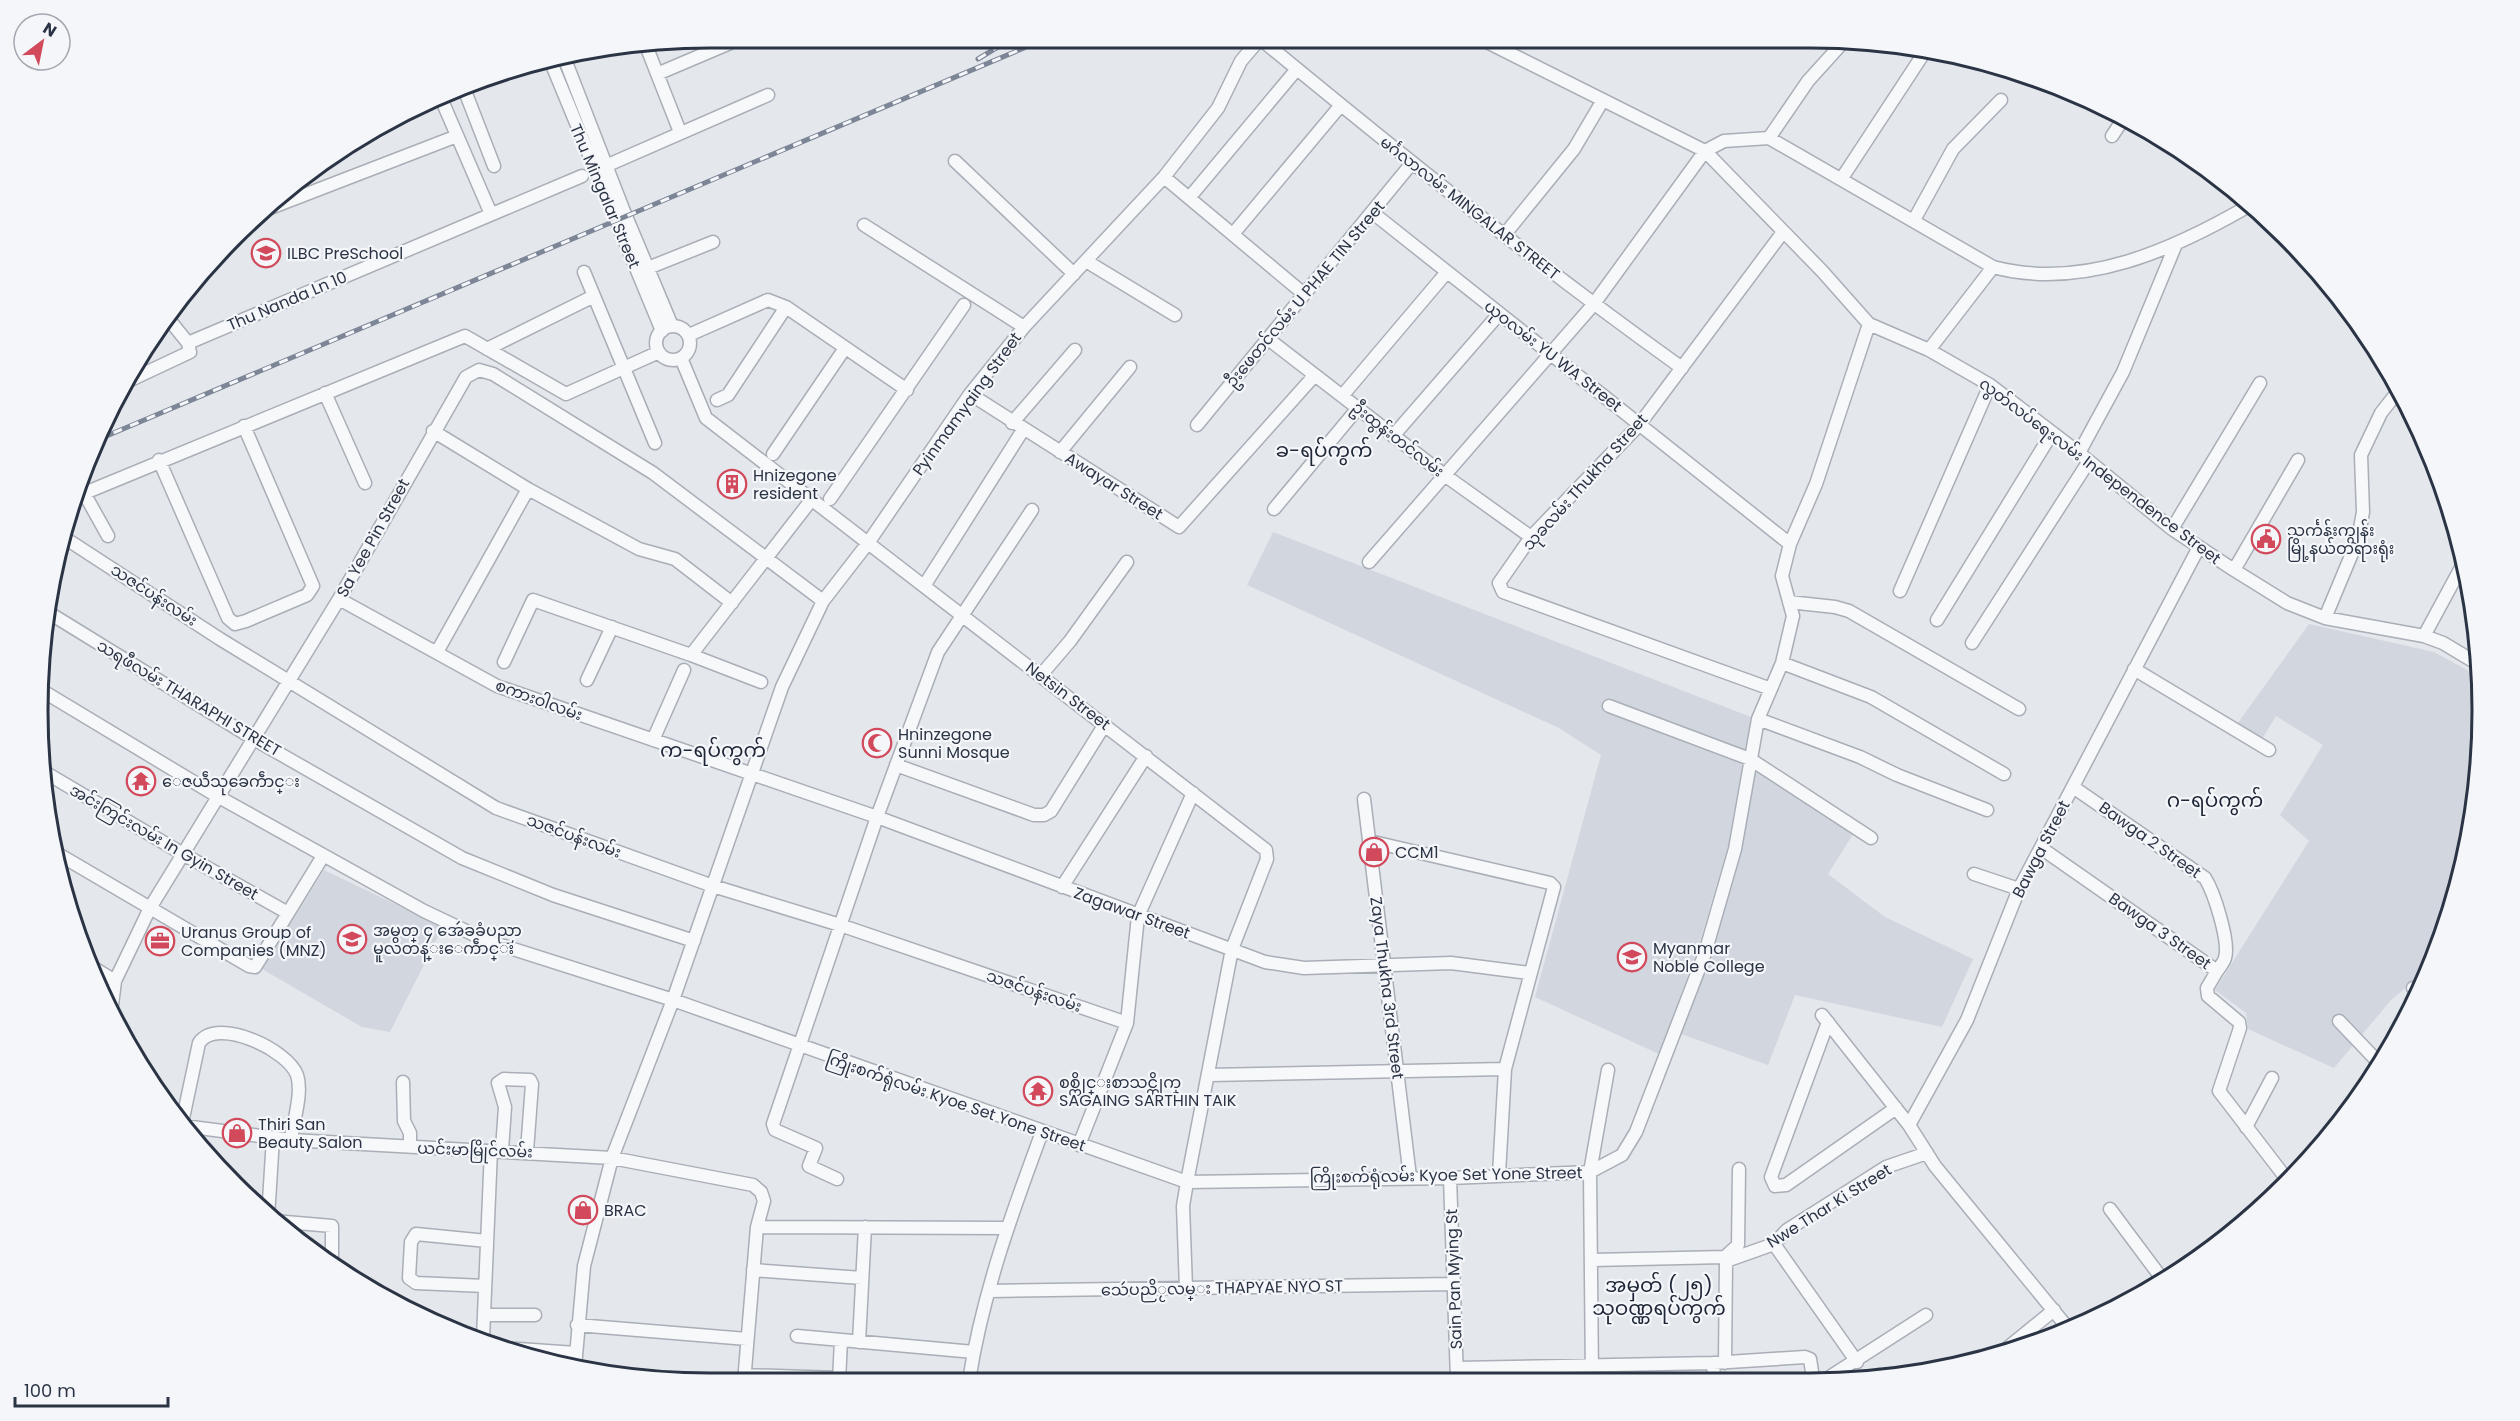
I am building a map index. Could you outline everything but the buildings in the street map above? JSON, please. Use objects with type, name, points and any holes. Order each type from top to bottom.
[{"type":"street","points":[[657,74],[718,48]]},
{"type":"street","name":"Pyinmamyaing Street","points":[[576,1359],[584,1266],[612,1158],[673,1000],[750,773],[787,676],[823,601],[868,543],[970,394],[1024,327],[1164,177],[1218,108],[1241,61],[1252,48]]},
{"type":"street","name":"မင်္ဂလာလမ်း MINGALAR STREET","points":[[1272,48],[1412,164],[1505,234],[1593,305],[1682,368]]},
{"type":"street","name":"လွတ်လပ်ရေးလမ်း Independence Street","points":[[1499,48],[1705,150],[1869,324],[1929,350],[1990,385],[2199,548],[2287,603],[2325,618],[2424,636],[2443,643],[2470,659]]},
{"type":"street","points":[[1769,138],[1808,81],[1837,49]]},
{"type":"street","points":[[648,51],[680,132]]},
{"type":"street","points":[[1842,178],[1921,58]]},
{"type":"street","name":"Thu Mingalar Street","points":[[567,64],[648,268],[667,328]]},
{"type":"street","name":"Thu Mingalar Street","points":[[553,68],[594,171],[667,328]]},
{"type":"street","points":[[1189,198],[1297,69]]},
{"type":"street","points":[[466,95],[494,166]]},
{"type":"street","points":[[594,171],[768,95]]},
{"type":"street","points":[[1505,234],[1574,149],[1603,100]]},
{"type":"street","points":[[1914,220],[1953,149],[2001,100]]},
{"type":"street","points":[[444,104],[492,214]]},
{"type":"street","points":[[1233,234],[1341,105]]},
{"type":"street","points":[[2112,136],[2119,125]]},
{"type":"street","points":[[286,202],[458,136]]},
{"type":"street","points":[[1369,562],[1443,474],[1593,305],[1705,150],[1732,140],[1769,138],[1993,267],[2019,274],[2067,275],[2146,256],[2202,233],[2243,209]]},
{"type":"street","points":[[955,161],[1074,274]]},
{"type":"street","name":"ဦးဖေတင်လမ်း U PHAE TIN Street","points":[[1197,424],[1412,164]]},
{"type":"street","name":"Thu Nanda Ln 10","points":[[188,343],[582,176]]},
{"type":"street","points":[[1164,177],[1304,294]]},
{"type":"street","name":"ယုဝလမ်း YU WA Street","points":[[1373,213],[1790,544]]},
{"type":"street","points":[[864,225],[1024,327]]},
{"type":"street","name":"သုခလမ်း Thukha Street","points":[[1770,690],[1503,592],[1499,583],[1532,537],[1640,425],[1784,232]]},
{"type":"street","points":[[648,268],[713,242]]},
{"type":"street","points":[[1972,643],[2084,457],[2123,372],[2176,244]]},
{"type":"street","points":[[1086,261],[1175,315]]},
{"type":"street","points":[[1929,350],[1993,267]]},
{"type":"street","points":[[584,272],[655,443]]},
{"type":"street","points":[[1342,396],[1447,272]]},
{"type":"street","points":[[487,349],[594,296]]},
{"type":"street","points":[[689,335],[768,300],[786,307],[907,390]]},
{"type":"street","points":[[831,499],[964,306]]},
{"type":"street","points":[[717,400],[728,395],[786,307]]},
{"type":"street","points":[[1394,436],[1499,314]]},
{"type":"street","points":[[139,376],[190,352],[188,343],[173,324]]},
{"type":"street","name":"ကြိုးစက်ရုံလမ်း Kyoe Set Yone Street","points":[[48,694],[217,796],[323,856],[424,911],[485,940],[673,1000],[1187,1182],[1450,1178],[1498,1174],[1590,1172],[1622,1155],[1636,1132],[1706,953],[1735,849],[1758,719],[1782,663],[1793,616],[1782,576],[1790,544],[1816,484],[1869,324]]},
{"type":"street","points":[[667,328],[682,328],[689,335],[690,346],[681,358],[671,359],[659,352],[657,341],[667,328]]},
{"type":"street","points":[[85,493],[159,460],[465,336],[566,394],[659,352]]},
{"type":"street","name":"ဦးထွန်းတင်လမ်း","points":[[1267,338],[1443,474],[1532,537]]},
{"type":"street","points":[[773,454],[845,348]]},
{"type":"street","points":[[924,585],[1018,426],[1075,350]]},
{"type":"street","name":"Netsin Street","points":[[681,358],[706,418],[1266,850],[1267,859],[1232,949]]},
{"type":"street","points":[[1060,452],[1130,366]]},
{"type":"street","name":"Sa Yee Pin Street","points":[[113,997],[115,981],[150,908],[217,796],[290,682],[466,377],[479,370],[493,374],[653,473],[768,557],[823,601]]},
{"type":"street","name":"Awayar Street","points":[[970,394],[1179,527],[1314,376]]},
{"type":"street","points":[[2172,528],[2260,383]]},
{"type":"street","points":[[1900,591],[1990,385]]},
{"type":"street","points":[[325,393],[365,483]]},
{"type":"street","points":[[2325,618],[2358,540],[2363,512],[2361,454],[2381,412],[2393,397]]},
{"type":"street","points":[[1274,509],[1358,408]]},
{"type":"street","points":[[159,460],[228,618],[235,624],[246,621],[306,595],[313,586],[243,426]]},
{"type":"street","points":[[433,431],[528,489],[639,549],[675,559],[732,603]]},
{"type":"street","points":[[1937,620],[2052,433]]},
{"type":"street","points":[[2234,570],[2298,460]]},
{"type":"street","points":[[437,652],[528,489]]},
{"type":"street","points":[[83,499],[108,536]]},
{"type":"street","points":[[691,655],[812,499]]},
{"type":"street","points":[[837,1179],[809,1166],[816,1148],[772,1128],[876,817],[938,652],[1032,510]]},
{"type":"street","name":"သဇင်ပန်းလမ်း","points":[[71,542],[290,682],[496,808],[713,886],[840,925],[1127,1023]]},
{"type":"street","name":"Bawga Street","points":[[1909,1125],[1967,1020],[2019,889],[2199,548]]},
{"type":"street","points":[[1041,675],[1070,641],[1127,562]]},
{"type":"street","points":[[2424,636],[2457,574]]},
{"type":"street","name":"စကားဝါလမ်း","points":[[339,599],[497,686],[750,773]]},
{"type":"street","points":[[504,662],[533,600],[761,682]]},
{"type":"street","points":[[1790,602],[1849,611],[2019,709]]},
{"type":"street","name":"သရဖီလမ်း THARAPHI STREET","points":[[55,617],[254,739],[462,858],[553,895],[694,941]]},
{"type":"street","points":[[587,680],[612,627]]},
{"type":"street","points":[[1782,663],[1871,697],[2004,774]]},
{"type":"street","points":[[2134,669],[2269,750]]},
{"type":"street","points":[[652,740],[684,670]]},
{"type":"street","points":[[1609,706],[1750,759],[1871,838]]},
{"type":"street","points":[[1758,719],[1860,757],[1897,776],[1987,810]]},
{"type":"street","points":[[896,765],[1034,815],[1044,815],[1051,811],[1105,724]]},
{"type":"street","points":[[1062,887],[1146,756]]},
{"type":"street","name":"Zagawar Street","points":[[750,773],[876,817],[1265,962],[1304,968],[1451,963],[1529,973]]},
{"type":"street","name":"အင်းကြင်းလမ်း In Gyin Street","points":[[52,776],[288,913]]},
{"type":"street","name":"Bawga 2 Street","points":[[2073,788],[2205,878],[2212,889],[2225,945],[2225,958],[2217,971]]},
{"type":"street","points":[[1079,1145],[1127,1023],[1138,916],[1193,793]]},
{"type":"street","name":"Zaya Thukha 3rd Street","points":[[1364,800],[1410,1177]]},
{"type":"street","points":[[1369,841],[1550,883],[1554,887],[1505,1069],[1498,1174]]},
{"type":"street","name":"Bawga 3 Street","points":[[2041,848],[2217,971],[2207,988],[2208,996],[2239,1022],[2240,1028],[2219,1091],[2246,1127],[2285,1171]]},
{"type":"street","points":[[65,858],[255,967],[323,856]]},
{"type":"street","points":[[1974,874],[2019,889]]},
{"type":"street","points":[[1186,1288],[1183,1206],[1232,949]]},
{"type":"street","points":[[102,973],[115,981]]},
{"type":"street","points":[[1896,1108],[1786,1185],[1775,1186],[1771,1178],[1825,1018],[1896,1108],[1909,1125],[1927,1153],[2064,1323]]},
{"type":"street","points":[[2339,1021],[2374,1057]]},
{"type":"street","points":[[185,1114],[199,1043],[214,1032],[227,1033],[274,1050],[281,1054],[291,1066],[298,1085],[291,1140]]},
{"type":"street","points":[[1209,1075],[1505,1069]]},
{"type":"street","points":[[1592,1373],[1590,1172],[1608,1070]]},
{"type":"street","points":[[483,1333],[487,1241],[496,1150],[505,1107],[498,1083],[504,1078],[530,1080],[532,1084],[527,1151]]},
{"type":"street","points":[[2246,1127],[2271,1078]]},
{"type":"street","points":[[403,1082],[404,1121],[410,1133],[410,1147]]},
{"type":"street","name":"ယင်းမာမြိုင်လမ်း","points":[[195,1126],[291,1140],[527,1151],[612,1158],[753,1185],[762,1192],[764,1201],[757,1227]]},
{"type":"street","points":[[970,1373],[1006,1228],[1042,1132]]},
{"type":"street","points":[[269,1204],[273,1138]]},
{"type":"street","name":"Nwe Thar Ki Street","points":[[1592,1260],[1726,1259],[1774,1244],[1787,1230],[1886,1167],[1927,1153]]},
{"type":"street","points":[[1716,1373],[1719,1363],[1726,1259],[1738,1245],[1738,1169]]},
{"type":"street","name":"Sain Pan Mying St","points":[[1450,1178],[1457,1373]]},
{"type":"street","points":[[2110,1209],[2158,1273]]},
{"type":"street","points":[[290,1222],[332,1226],[332,1254]]},
{"type":"street","points":[[744,1373],[757,1227],[1006,1228]]},
{"type":"street","points":[[859,1342],[865,1227]]},
{"type":"street","points":[[485,1286],[416,1283],[409,1278],[411,1242],[416,1234],[487,1241]]},
{"type":"street","points":[[1774,1244],[1857,1362]]},
{"type":"street","points":[[753,1270],[862,1278]]},
{"type":"street","name":"သေဴပညိႂလမ္း THAPYAE NYO ST","points":[[990,1291],[1454,1284]]},
{"type":"street","points":[[2018,1339],[2054,1310]]},
{"type":"street","points":[[484,1315],[535,1314]]},
{"type":"street","points":[[1838,1372],[1926,1316]]},
{"type":"street","points":[[577,1325],[747,1339]]},
{"type":"street","points":[[797,1336],[974,1352]]},
{"type":"street","points":[[839,1373],[841,1340]]},
{"type":"street","points":[[541,1351],[576,1353]]},
{"type":"street","points":[[1457,1373],[1592,1365],[1719,1363],[1805,1357],[1812,1365],[1813,1373]]},
{"type":"shaded area","points":[[1273,532],[1751,717],[1728,846],[1698,948],[1659,1054],[1535,997],[1601,755],[1559,728],[1247,585]]},
{"type":"shaded area","points":[[2309,624],[2434,652],[2471,674],[2471,754],[2466,797],[2459,840],[2437,923],[2415,980],[2391,1000],[2334,1068],[2248,1029],[2246,1013],[2215,990],[2309,841],[2280,815],[2323,745],[2276,716],[2260,742],[2235,727]]},
{"type":"shaded area","points":[[1756,768],[1855,831],[1828,874],[1885,917],[1973,959],[1942,1027],[1795,995],[1768,1065],[1681,1034],[1712,954],[1740,853]]},
{"type":"shaded area","points":[[324,870],[443,927],[390,1032],[362,1027],[262,969]]},
{"type":"railway","points":[[978,59],[996,48]]},
{"type":"railway","points":[[108,435],[1024,48]]},
{"type":"place","name":"ILBC PreSchool","points":[[266,253]]},
{"type":"place","name":"Hnizegone resident","points":[[732,484]]},
{"type":"place","name":"သင်္ကန်းကျွန်း မြို့နယ်တရားရုံး","points":[[2266,539]]},
{"type":"place","name":"Hninzegone Sunni Mosque","points":[[877,743]]},
{"type":"place","name":"ေဇယဵသုခေကဵာင္း","points":[[141,781]]},
{"type":"place","name":"CCM1","points":[[1374,852]]},
{"type":"place","name":"အမွတ္ ၄ အေဴခခံပညာ မူလတန္းေကဵာင္း","points":[[352,939]]},
{"type":"place","name":"Uranus Group of Companies (MNZ)","points":[[160,941]]},
{"type":"place","name":"Myanmar Noble College","points":[[1632,957]]},
{"type":"place","name":"စစ္ကိုင္းစာသင္တိုက္ SAGAING SARTHIN TAIK","points":[[1038,1091]]},
{"type":"place","name":"Thiri San Beauty Salon","points":[[237,1133]]},
{"type":"place","name":"BRAC","points":[[583,1210]]},
{"type":"district","name":"ခ-ရပ်ကွက်","points":[[1324,450]]},
{"type":"district","name":"က-ရပ်ကွက်","points":[[713,750]]},
{"type":"district","name":"ဂ-ရပ်ကွက်","points":[[2215,800]]},
{"type":"district","name":"အမှတ် (၂၅) သုဝဏ္ဏရပ်ကွက်","points":[[1659,1296]]}]
